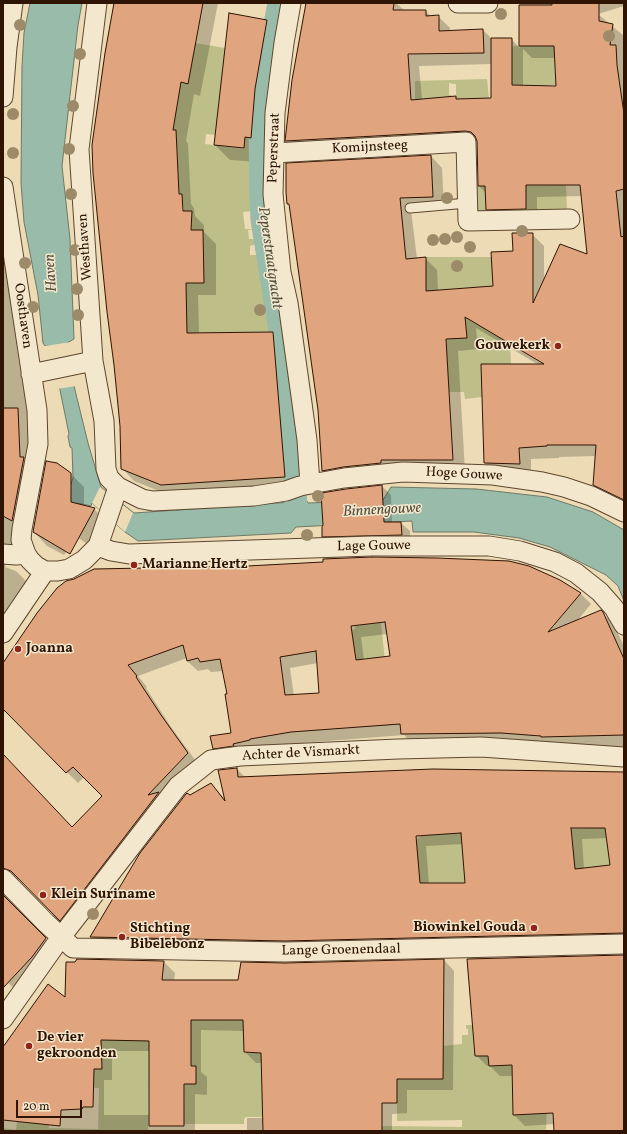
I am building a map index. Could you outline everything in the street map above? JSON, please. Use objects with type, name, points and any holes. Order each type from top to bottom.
[{"type":"street","points":[[3,97],[7,47],[13,3]]},
{"type":"street","name":"Westhaven","points":[[98,3],[79,149],[84,363],[104,421],[106,469],[116,492]]},
{"type":"street","name":"Peperstraat","points":[[291,3],[275,113],[273,194],[281,272],[288,303],[307,440],[298,487]]},
{"type":"street","points":[[458,3],[488,3]]},
{"type":"street","name":"Komijnsteeg","points":[[274,153],[466,142],[468,203]]},
{"type":"street","name":"Oosthaven","points":[[3,187],[37,410],[38,444],[21,540],[26,554]]},
{"type":"street","points":[[468,203],[468,221],[570,219]]},
{"type":"street","points":[[31,374],[84,363]]},
{"type":"street","name":"Hoge Gouwe","points":[[116,492],[153,501],[254,496],[350,477],[403,472],[493,475],[542,482],[564,487],[591,496],[624,512]]},
{"type":"street","points":[[3,554],[26,554],[36,566],[45,571],[69,569],[84,560],[98,546],[116,492]]},
{"type":"street","name":"Lage Gouwe","points":[[98,546],[111,551],[129,554],[372,546],[489,546],[520,551],[555,562],[576,573],[600,592],[614,608],[624,625]]},
{"type":"street","points":[[3,633],[45,571]]},
{"type":"street","name":"Achter de Vismarkt","points":[[3,1019],[61,937],[178,786],[211,760],[240,756],[481,746],[624,757]]},
{"type":"street","name":"Lange Groenendaal","points":[[3,879],[46,923],[74,948],[285,952],[624,944]]},
{"type":"lane","points":[[410,208],[468,203]]},
{"type":"green space","points":[[183,41],[225,48],[218,135],[206,134],[205,144],[244,149],[245,137],[251,138],[253,211],[243,212],[245,229],[255,229],[248,230],[249,239],[257,239],[257,244],[250,246],[250,255],[259,255],[273,332],[177,333],[182,275],[204,254],[203,230],[191,230],[192,211],[184,211],[182,194],[163,194],[178,163],[177,146],[167,146],[172,109],[177,110],[178,101],[173,100],[177,81],[188,83]]},
{"type":"green space","points":[[513,46],[555,46],[556,85],[538,86],[502,84]]},
{"type":"green space","points":[[487,79],[489,98],[456,102],[456,84],[449,83],[449,95],[452,97],[415,102],[415,81]]},
{"type":"green space","points":[[566,185],[567,210],[526,210],[526,195],[516,196],[516,210],[496,211],[496,196],[486,196],[486,211],[476,211],[475,186]]},
{"type":"green space","points":[[426,257],[492,257],[493,298],[510,343],[511,364],[481,365],[482,397],[465,399],[464,392],[449,392],[446,339],[467,337],[463,288],[441,290],[396,316],[426,262]]},
{"type":"green space","points":[[381,623],[385,661],[370,658],[355,660],[351,630],[355,629],[355,626]]},
{"type":"green space","points":[[607,796],[613,865],[574,897],[572,833],[534,835],[568,829],[593,828]]},
{"type":"green space","points":[[443,823],[461,827],[465,883],[420,888],[416,840],[421,836],[443,834]]},
{"type":"green space","points":[[540,1003],[541,1050],[537,1085],[545,1087],[545,1103],[547,1103],[546,1131],[382,1131],[382,1126],[462,1127],[462,1120],[397,1121],[397,1079],[443,1079],[443,1046],[462,1044],[462,1035],[468,1035],[466,1025],[473,1025],[475,1055],[488,1056],[489,1066],[512,1065],[513,1115],[528,1115],[525,1020],[509,1021],[510,1032],[479,1034],[478,1006]]},
{"type":"green space","points":[[191,1020],[243,1020],[245,1052],[258,1053],[275,1026],[263,1117],[246,1117],[244,1119],[244,1124],[184,1124],[185,1066]]},
{"type":"green space","points":[[151,1032],[149,1045],[148,1131],[3,1131],[3,1128],[16,1130],[17,1122],[26,1122],[49,1106],[49,1128],[98,1129],[99,1088],[83,1087],[83,1069],[102,1069],[101,1034]]},
{"type":"water","points":[[30,3],[82,3],[78,25],[62,166],[70,239],[74,339],[67,343],[74,386],[101,487],[134,513],[307,501],[308,503],[383,500],[391,487],[476,489],[547,497],[593,512],[624,530],[624,601],[618,586],[606,575],[550,547],[519,538],[474,532],[413,532],[412,521],[296,527],[291,533],[138,541],[125,532],[92,503],[91,506],[65,502],[73,478],[72,448],[70,447],[69,434],[51,346],[45,346],[43,343],[38,295],[24,222],[21,183],[22,66],[24,33]]},
{"type":"pier","points":[[72,343],[69,344],[76,386],[57,389],[49,348],[45,348],[45,346]]},
{"type":"pier","points":[[100,487],[133,513],[125,532],[92,503]]},
{"type":"building","points":[[114,3],[203,3],[188,84],[181,82],[173,130],[176,130],[179,194],[182,194],[183,211],[192,211],[191,230],[203,230],[204,283],[186,283],[187,333],[273,332],[285,477],[161,485],[121,469],[120,426],[93,173],[92,145],[105,53]]},
{"type":"building","points":[[306,3],[394,3],[393,10],[426,10],[426,16],[439,15],[439,31],[483,29],[484,53],[408,54],[411,100],[456,96],[456,99],[491,98],[491,38],[512,38],[512,85],[556,86],[554,46],[519,46],[519,5],[599,3],[599,21],[613,24],[610,45],[616,45],[617,65],[624,114],[624,189],[616,191],[621,237],[624,236],[624,500],[593,485],[596,445],[547,445],[519,448],[520,464],[484,463],[481,364],[544,364],[465,317],[467,338],[446,339],[453,460],[381,460],[381,463],[322,471],[318,410],[289,204],[287,204],[286,163],[431,155],[433,197],[400,198],[406,259],[426,257],[426,291],[493,286],[491,252],[513,251],[512,233],[533,233],[533,303],[560,244],[587,254],[580,185],[526,185],[526,209],[486,210],[485,186],[478,186],[477,141],[471,132],[465,131],[285,141],[292,80]]},
{"type":"building","points":[[229,13],[267,20],[255,89],[251,138],[245,137],[244,148],[214,145]]},
{"type":"building","points":[[3,408],[18,408],[20,457],[24,457],[12,521],[3,516]]},
{"type":"building","points":[[46,461],[57,463],[71,473],[71,502],[95,508],[70,554],[33,532]]},
{"type":"building","points":[[382,485],[384,522],[401,522],[402,535],[322,537],[323,525],[321,493]]},
{"type":"building","points":[[372,557],[509,561],[529,566],[560,580],[581,593],[548,632],[601,610],[603,612],[624,659],[624,735],[541,737],[501,733],[401,734],[400,724],[291,732],[250,739],[233,744],[234,746],[213,749],[210,736],[231,733],[225,694],[227,694],[220,659],[200,662],[198,658],[187,661],[183,645],[128,665],[137,676],[136,677],[161,715],[188,753],[148,795],[159,792],[60,921],[11,871],[3,868],[3,754],[72,827],[102,796],[73,767],[66,773],[3,709],[3,663],[37,613],[57,588],[66,581],[74,579],[94,569],[247,566],[323,562],[323,559]],"holes":[[[385,622],[390,656],[356,660],[351,626]],[[316,651],[319,693],[285,695],[280,657]]]},
{"type":"building","points":[[237,768],[238,777],[433,769],[624,772],[624,933],[285,941],[90,937],[140,853],[186,794],[187,793],[190,795],[211,783],[225,801],[218,770]],"holes":[[[571,828],[605,828],[610,865],[575,869]],[[461,833],[465,883],[420,883],[416,836]]]},
{"type":"building","points":[[3,895],[46,938],[32,957],[3,988]]},
{"type":"building","points":[[624,955],[624,1131],[554,1131],[553,1113],[513,1115],[512,1065],[489,1066],[488,1056],[475,1056],[467,959]]},
{"type":"building","points":[[77,959],[164,961],[162,980],[238,980],[241,962],[285,963],[444,959],[443,1079],[397,1079],[397,1103],[382,1103],[382,1131],[263,1131],[261,1053],[244,1052],[243,1020],[191,1020],[191,1066],[196,1066],[196,1084],[184,1084],[184,1126],[149,1126],[149,1041],[101,1040],[102,1069],[94,1069],[93,1107],[61,1110],[60,1126],[3,1120],[3,1047],[48,984],[65,997],[66,962],[75,962]]},
{"type":"waterway","name":"Peperstraatgracht","points":[[279,3],[264,83],[260,132],[261,198],[262,220],[290,403],[296,507],[298,513]]},
{"type":"place","name":"Gouwekerk","points":[[558,346]]},
{"type":"place","name":"Marianne Hertz","points":[[134,565]]},
{"type":"place","name":"Joanna","points":[[18,649]]},
{"type":"place","name":"Klein Suriname","points":[[43,895]]},
{"type":"place","name":"Biowinkel Gouda","points":[[534,928]]},
{"type":"place","name":"Stichting Bibelebonz","points":[[122,937]]},
{"type":"place","name":"De vier gekroonden","points":[[29,1046]]},
{"type":"water label","name":"Haven","points":[[52,273]]},
{"type":"water label","name":"Binnengouwe","points":[[382,511]]}]
